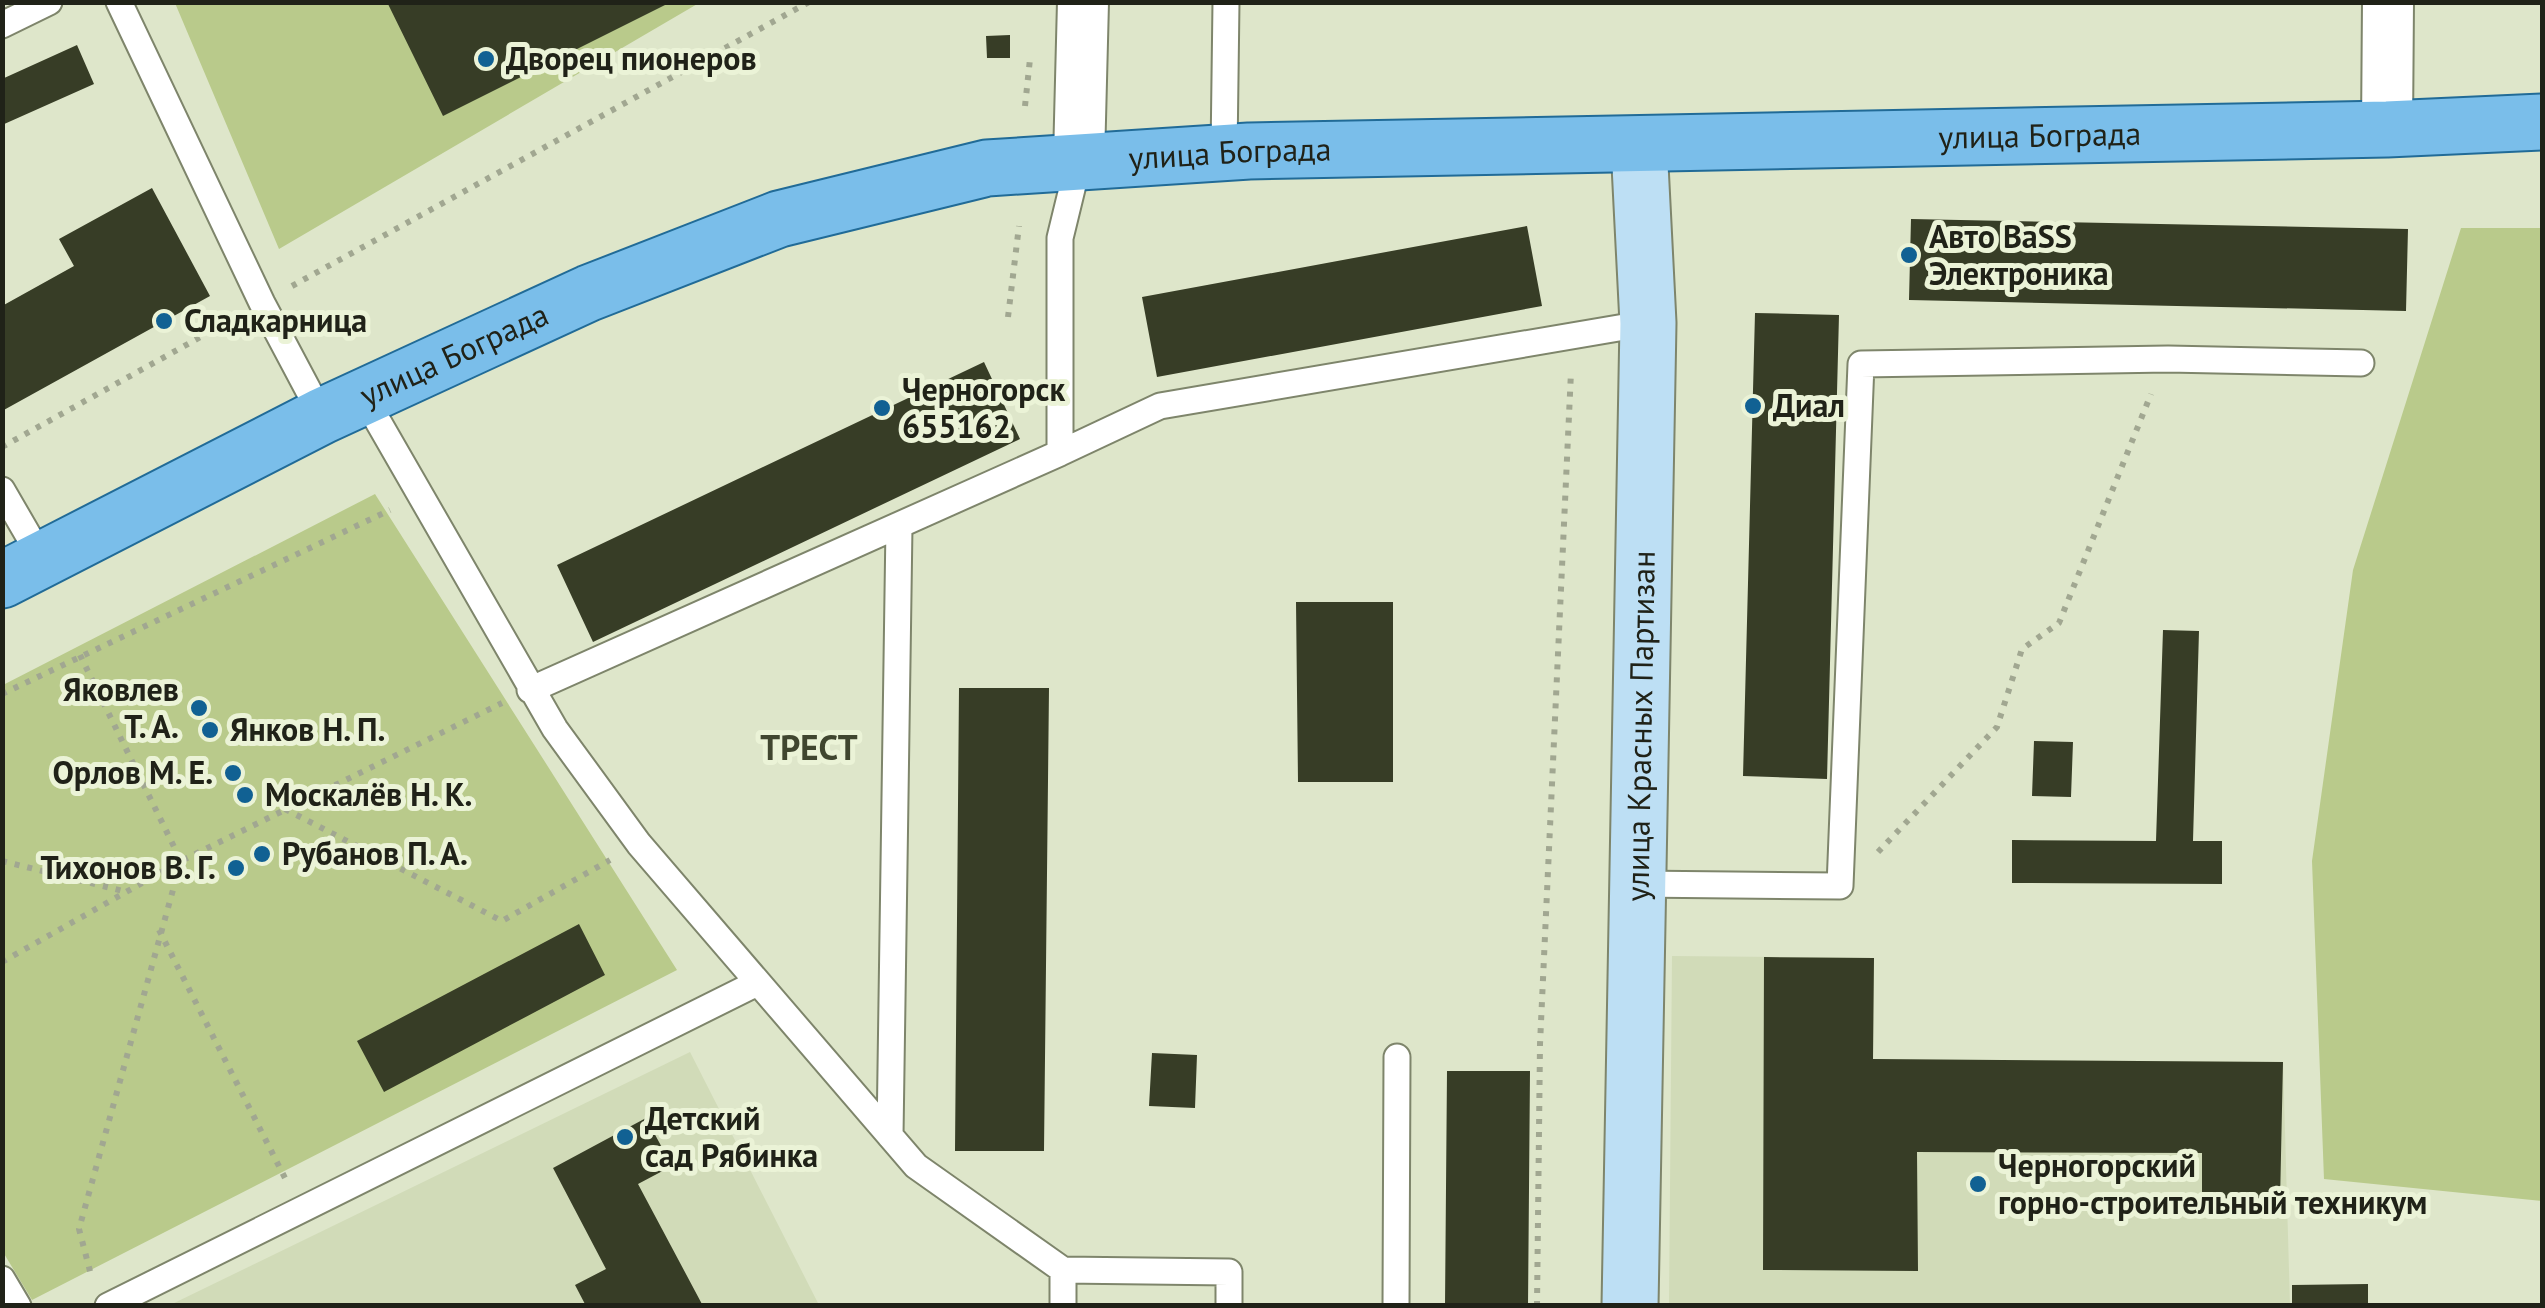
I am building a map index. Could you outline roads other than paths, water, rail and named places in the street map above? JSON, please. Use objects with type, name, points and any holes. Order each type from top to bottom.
[{"type":"main road","name":"улица Бограда","points":[[22,569],[343,406],[589,292],[779,220],[987,168],[1079,158],[1224,152],[2386,129],[2542,122]]},
{"type":"main road","name":"улица Красных Партизан","points":[[1630,1306],[1648,323],[1638,144]]},
{"type":"street","points":[[1079,158],[1083,2]]},
{"type":"street","points":[[2386,129],[2388,2]]},
{"type":"lane","points":[[2,25],[49,2]]},
{"type":"lane","points":[[119,2],[262,303],[343,406],[422,495],[530,690],[638,844],[916,1166],[1064,1270],[1229,1272],[1228,1306]]},
{"type":"lane","points":[[1224,152],[1226,2]]},
{"type":"lane","points":[[1060,453],[1060,238],[1079,158]]},
{"type":"lane","points":[[530,690],[1160,406],[1648,323]]},
{"type":"lane","points":[[1636,884],[1840,886],[1861,364],[2168,359],[2361,363]]},
{"type":"lane","points":[[2,490],[22,569]]},
{"type":"lane","points":[[890,1136],[900,526]]},
{"type":"lane","points":[[101,1296],[301,1208],[757,982]]},
{"type":"lane","points":[[1396,1306],[1397,1057]]},
{"type":"lane","points":[[1063,1306],[1064,1270]]},
{"type":"lane","points":[[2,1279],[18,1306]]},
{"type":"place","name":"Дворец пионеров","points":[[486,59]]},
{"type":"place","name":"Авто BaSS Электроника","points":[[1909,255]]},
{"type":"place","name":"Сладкарница","points":[[164,321]]},
{"type":"place","name":"Диал","points":[[1753,406]]},
{"type":"place","name":"Черногорск 655162","points":[[882,408]]},
{"type":"place","name":"Яковлев Т. А.","points":[[199,708]]},
{"type":"place","name":"Янков Н. П.","points":[[210,730]]},
{"type":"place","name":"Орлов М. Е.","points":[[233,773]]},
{"type":"place","name":"Москалёв Н. К.","points":[[245,795]]},
{"type":"place","name":"Рубанов П. А.","points":[[262,854]]},
{"type":"place","name":"Тихонов В. Г.","points":[[236,868]]},
{"type":"place","name":"Детский сад Рябинка","points":[[625,1137]]},
{"type":"place","name":"Черногорский горно-строительный техникум","points":[[1978,1184]]},
{"type":"district","name":"ТРЕСТ","points":[[809,748]]}]
